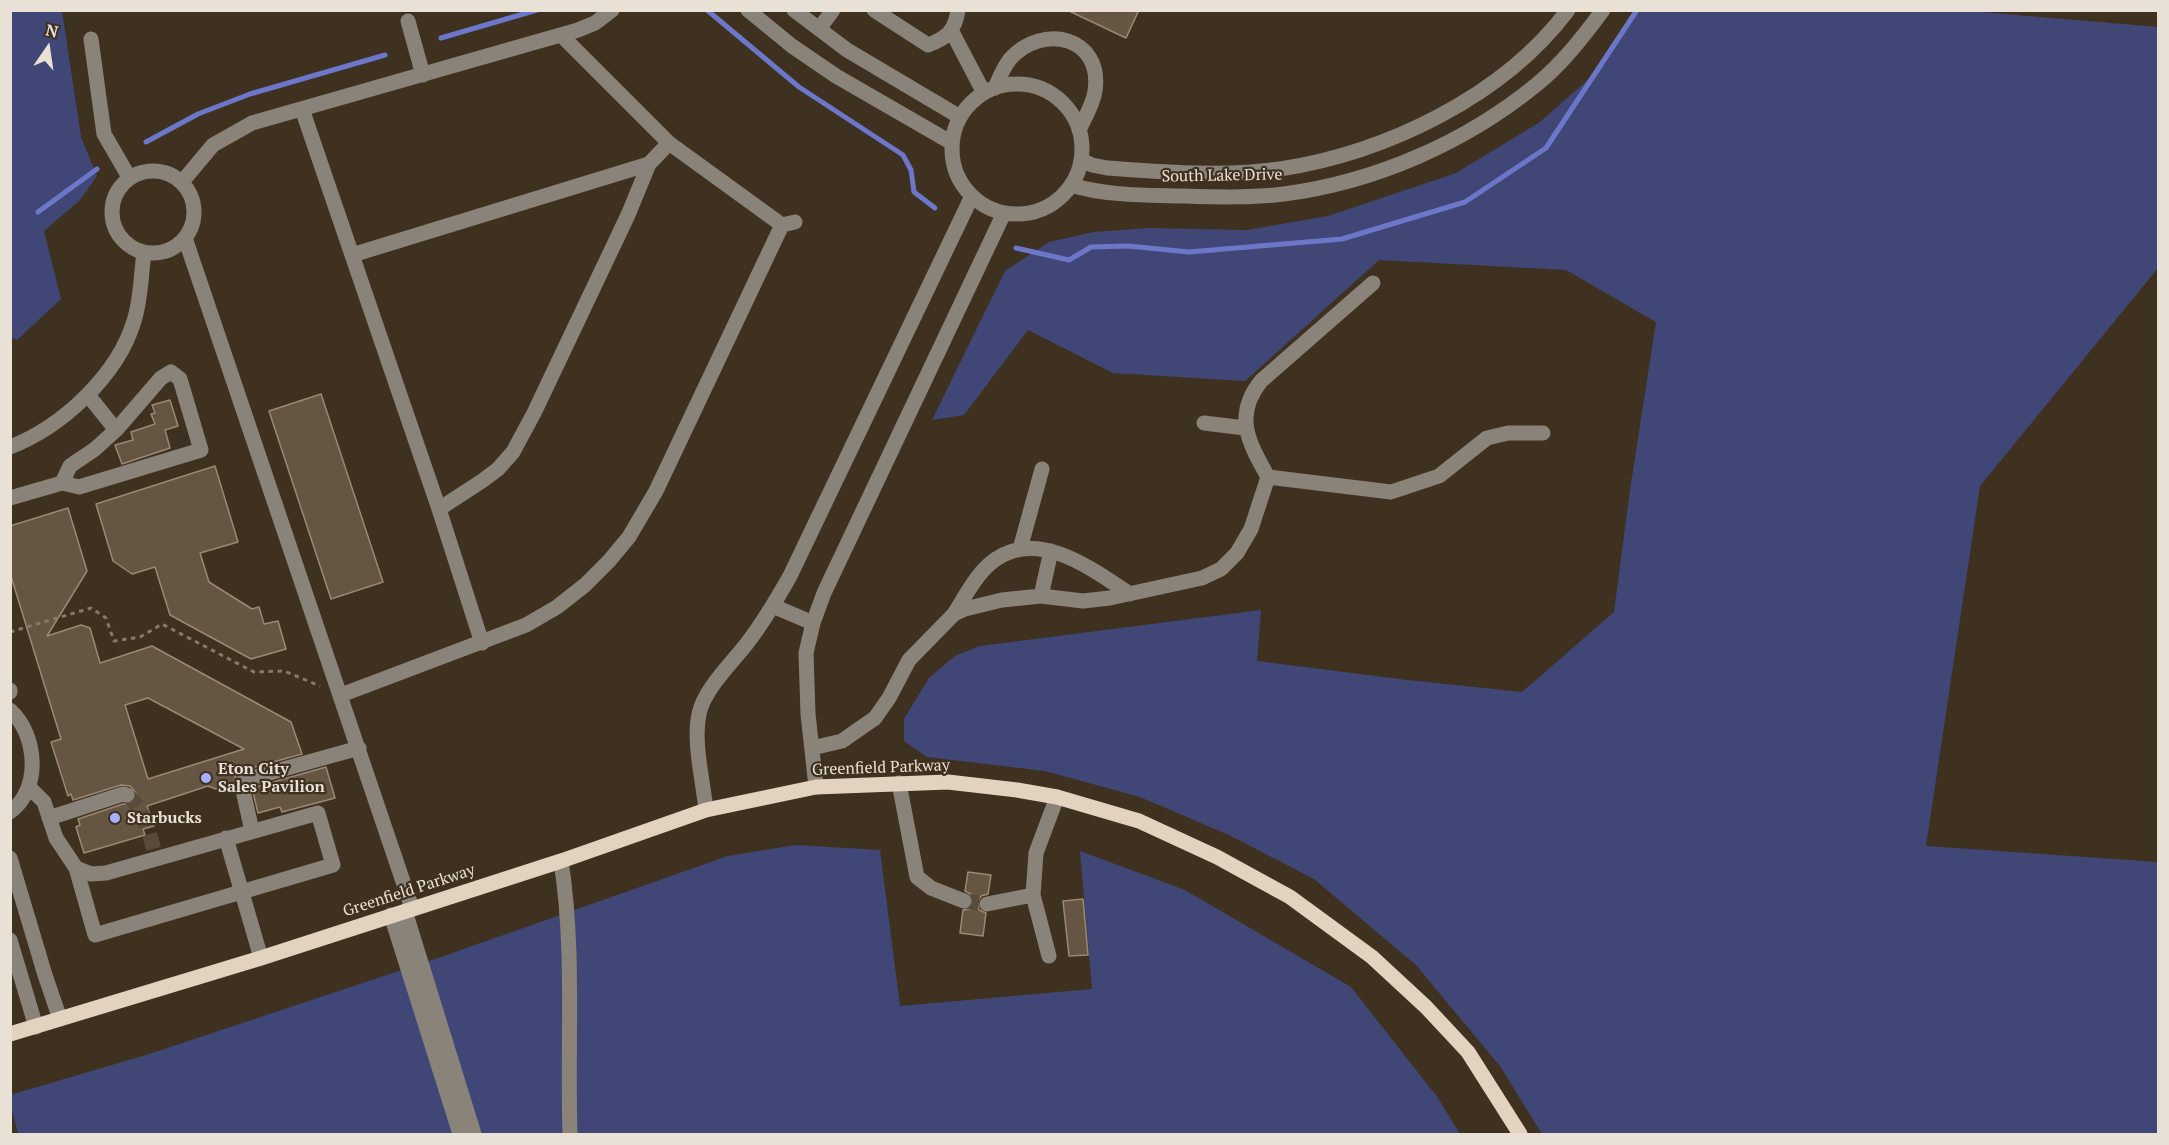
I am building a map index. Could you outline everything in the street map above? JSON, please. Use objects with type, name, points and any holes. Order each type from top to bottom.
[{"type":"main road","name":"Greenfield Parkway","points":[[10,1034],[261,958],[561,861],[706,810],[816,787],[948,782],[1057,797],[1139,821],[1217,857],[1290,897],[1372,957],[1426,1007],[1468,1052],[1520,1134]]},
{"type":"street","points":[[182,182],[213,145],[252,123],[561,35],[595,23],[612,10]]},
{"type":"street","points":[[748,10],[792,46],[836,76],[952,143]]},
{"type":"street","points":[[794,10],[847,50],[960,117]]},
{"type":"street","points":[[819,29],[833,10]]},
{"type":"street","points":[[874,10],[928,45],[943,40],[956,22],[958,10]]},
{"type":"street","name":"South Lake Drive","points":[[1081,160],[1107,168],[1216,173],[1278,169],[1347,155],[1413,128],[1478,93],[1542,41],[1568,10]]},
{"type":"street","name":"South Lake Drive","points":[[1071,185],[1100,192],[1218,197],[1283,194],[1351,180],[1394,166],[1444,144],[1495,116],[1546,76],[1571,51],[1603,10]]},
{"type":"street","points":[[408,21],[423,75]]},
{"type":"street","points":[[951,30],[990,90]]},
{"type":"street","points":[[341,695],[526,625],[557,607],[585,585],[609,561],[629,537],[656,491],[789,223],[669,143],[561,35]]},
{"type":"street","points":[[91,39],[104,134],[129,177]]},
{"type":"street","points":[[990,90],[1011,58],[1025,48],[1051,39],[1065,39],[1074,43],[1083,49],[1092,60],[1096,78],[1095,93],[1079,130]]},
{"type":"street","points":[[1012,84],[1046,91],[1060,101],[1071,114],[1079,130],[1082,144],[1081,160],[1071,185],[1060,198],[1043,209],[1024,214],[1004,213],[972,196],[960,181],[953,163],[952,143],[960,117],[971,103],[990,90],[1012,84]]},
{"type":"street","points":[[302,109],[439,509],[482,643]]},
{"type":"street","points":[[439,509],[498,469],[513,452],[534,413],[618,236],[649,164],[669,143]]},
{"type":"street","points":[[352,255],[649,164]]},
{"type":"street","points":[[156,171],[170,174],[182,182],[191,195],[194,210],[192,225],[185,238],[173,248],[159,253],[144,252],[129,246],[118,234],[112,220],[111,204],[118,189],[129,177],[142,172],[156,171]]},
{"type":"street","points":[[706,810],[698,737],[699,713],[706,695],[749,641],[790,576],[972,196]]},
{"type":"street","points":[[816,787],[808,714],[806,653],[813,623],[824,593],[1004,213]]},
{"type":"street","points":[[185,238],[359,748],[460,1134]]},
{"type":"street","points":[[10,447],[28,441],[67,413],[104,377],[124,344],[134,321],[144,252]]},
{"type":"street","points":[[954,614],[1002,600],[1041,596],[1083,601],[1130,594],[1202,578],[1221,569],[1237,553],[1251,529],[1268,477],[1251,447],[1245,428],[1251,394],[1260,381],[1373,283]]},
{"type":"street","points":[[10,498],[62,483],[79,487],[201,450],[180,379],[171,372],[161,378],[116,430],[95,449],[70,466],[62,483]]},
{"type":"street","points":[[88,395],[116,430]]},
{"type":"street","points":[[1204,423],[1245,428]]},
{"type":"street","points":[[1268,477],[1391,492],[1439,476],[1487,438],[1508,434],[1543,433]]},
{"type":"street","points":[[1020,549],[1042,469]]},
{"type":"street","points":[[812,748],[843,741],[875,718],[889,698],[909,660],[954,614],[975,580],[996,559],[1020,549],[1051,551],[1084,564],[1130,594]]},
{"type":"street","points":[[1041,596],[1051,551]]},
{"type":"street","points":[[773,606],[813,623]]},
{"type":"street","points":[[10,710],[22,724],[32,758],[33,777],[30,788],[23,799],[10,812]]},
{"type":"street","points":[[252,831],[242,786],[244,780],[359,748]]},
{"type":"street","points":[[899,783],[917,878],[931,888],[964,902]]},
{"type":"street","points":[[30,788],[44,802],[56,838],[76,868],[95,935],[333,865],[318,813],[106,873],[91,874],[76,868]]},
{"type":"street","points":[[50,818],[123,794],[127,795]]},
{"type":"street","points":[[1049,956],[1033,895],[1036,853],[1057,797]]},
{"type":"street","points":[[226,838],[261,958]]},
{"type":"street","points":[[10,858],[60,1019]]},
{"type":"street","points":[[561,861],[566,891],[569,937],[570,1134]]},
{"type":"street","points":[[987,904],[1033,895]]},
{"type":"street","points":[[403,911],[474,1134]]},
{"type":"street","points":[[10,940],[36,1027]]},
{"type":"path","points":[[10,632],[91,608],[106,618],[114,641],[140,636],[162,624],[254,672],[284,671],[341,695]]},
{"type":"shaded area","points":[[11,10],[62,11],[81,137],[97,176],[80,200],[44,231],[61,299],[17,340],[10,337]]},
{"type":"shaded area","points":[[1958,10],[2158,27],[2158,268],[1980,486],[1926,846],[2158,862],[2158,1134],[1542,1134],[1500,1066],[1416,965],[1314,879],[1229,835],[1140,797],[1045,771],[927,757],[904,741],[904,719],[929,678],[955,656],[980,646],[1261,610],[1257,661],[1522,692],[1614,612],[1656,322],[1566,270],[1379,260],[1245,381],[1113,373],[1028,330],[964,415],[932,420],[1005,271],[1049,242],[1094,232],[1148,228],[1247,230],[1328,216],[1456,173],[1540,122],[1600,69],[1637,11]]},
{"type":"shaded area","points":[[795,845],[880,850],[900,1006],[1092,989],[1080,851],[1185,890],[1351,987],[1438,1098],[1460,1134],[18,1134],[10,1095],[146,1055],[441,957],[728,856]]},
{"type":"building","points":[[1067,10],[1139,10],[1126,38]]},
{"type":"building","points":[[321,394],[383,582],[331,599],[269,411]]},
{"type":"building","points":[[170,400],[178,426],[165,430],[170,448],[122,464],[115,445],[133,440],[131,432],[155,424],[151,414],[155,413],[152,405]]},
{"type":"building","points":[[215,466],[238,542],[200,553],[209,582],[252,609],[259,607],[264,624],[278,621],[286,649],[251,659],[170,615],[155,567],[132,574],[113,561],[96,504]]},
{"type":"building","points":[[68,508],[87,571],[47,636],[81,625],[90,628],[100,663],[152,646],[291,722],[302,754],[241,771],[235,777],[233,789],[224,792],[208,786],[147,806],[154,826],[143,829],[145,835],[84,853],[76,827],[80,825],[78,819],[123,804],[130,804],[136,798],[136,793],[130,786],[121,785],[73,800],[71,794],[68,796],[51,742],[61,739],[10,573],[10,526]],"holes":[[[148,698],[244,749],[148,779],[125,705]]]},
{"type":"building","points":[[326,767],[335,798],[282,812],[280,807],[258,813],[252,788]]},
{"type":"building","points":[[968,872],[991,875],[988,894],[981,896],[978,901],[979,910],[986,913],[983,936],[960,933],[963,910],[970,909],[973,904],[972,895],[965,891]]},
{"type":"building","points":[[1083,899],[1088,955],[1069,956],[1063,901]]},
{"type":"waterway","points":[[441,38],[537,10]]},
{"type":"waterway","points":[[707,10],[799,87],[903,155],[911,170],[914,192],[935,208]]},
{"type":"waterway","points":[[1016,248],[1069,260],[1091,247],[1128,246],[1189,252],[1342,239],[1465,202],[1546,148],[1637,10]]},
{"type":"waterway","points":[[146,142],[198,114],[250,94],[385,55]]},
{"type":"waterway","points":[[38,212],[97,169]]},
{"type":"tunnel","points":[[127,795],[143,816],[156,859]]},
{"type":"tunnel","points":[[964,901],[987,904]]},
{"type":"place","name":"Eton City Sales Pavilion","points":[[206,778]]},
{"type":"place","name":"Starbucks","points":[[115,818]]}]
